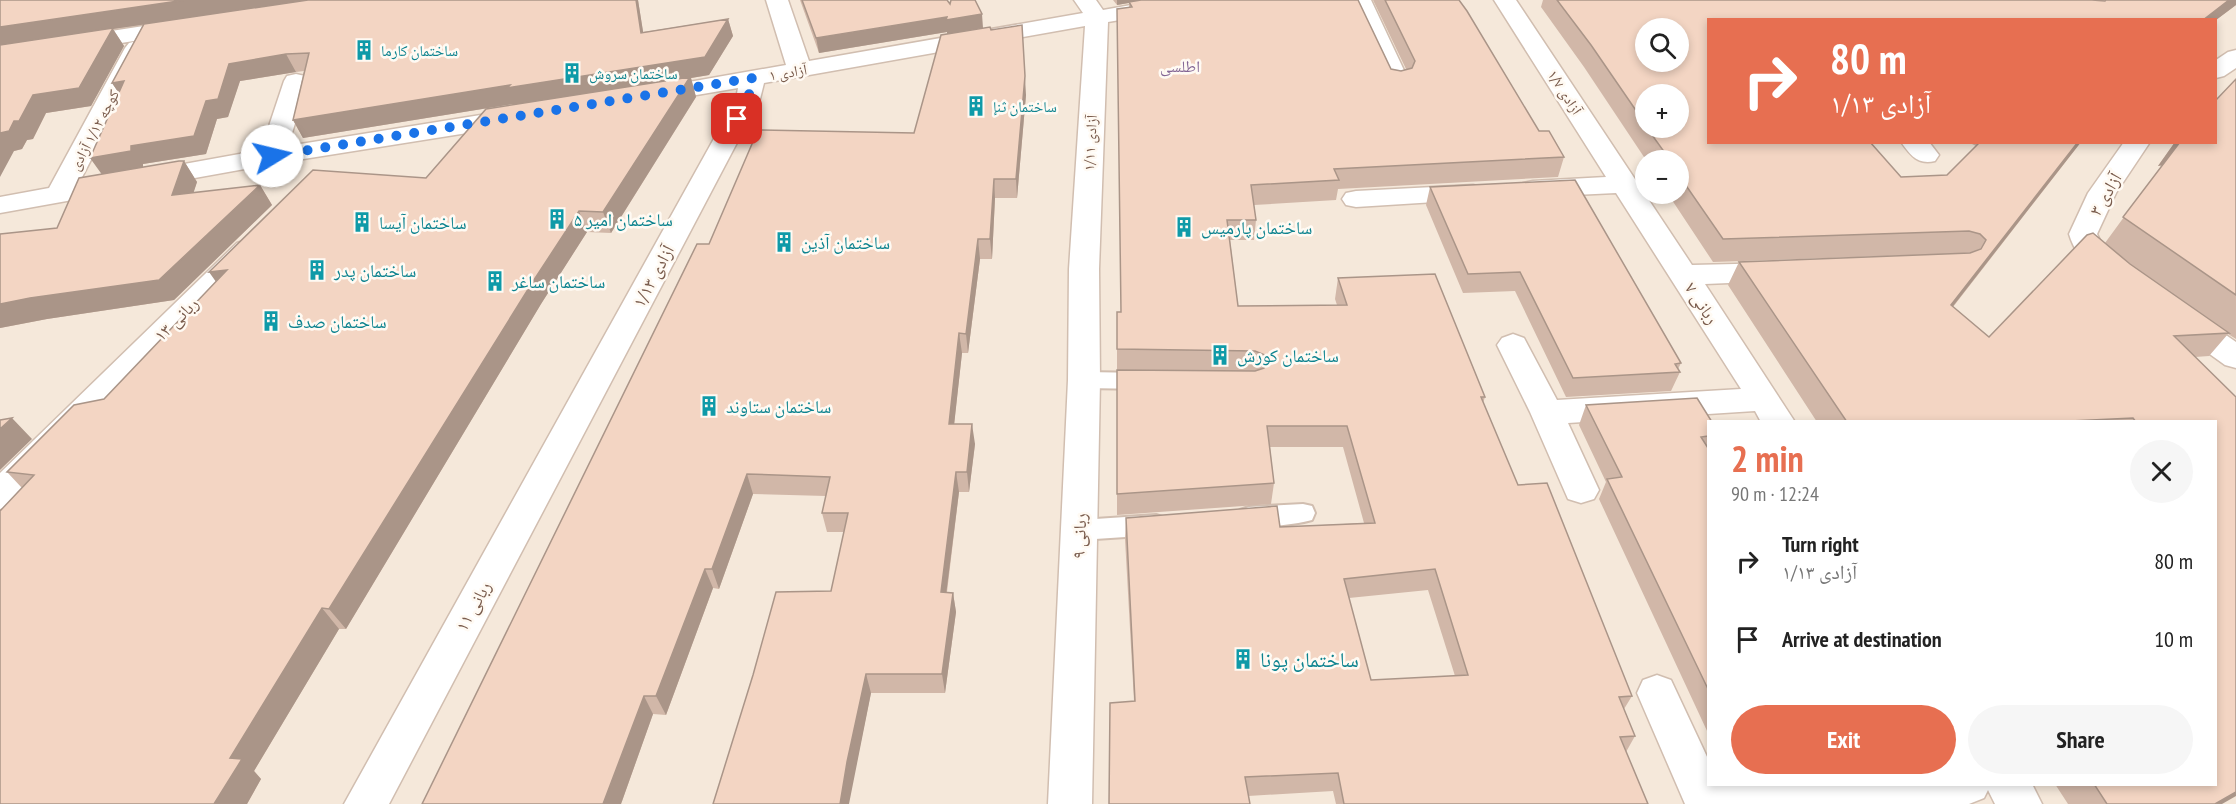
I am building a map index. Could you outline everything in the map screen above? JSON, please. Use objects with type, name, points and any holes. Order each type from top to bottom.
[{"type":"street","points":[[777,0],[800,70]]},
{"type":"street","name":"آزادی ۱","points":[[624,100],[800,70],[1091,8],[1197,0]]},
{"type":"street","points":[[1360,0],[1397,81]]},
{"type":"street","name":"آزادی ۱/۷","points":[[1505,0],[1624,184]]},
{"type":"street","name":"آزادی ۱/۱۱","points":[[1084,269],[1091,8]]},
{"type":"street","points":[[0,55],[145,33],[189,20]]},
{"type":"street","name":"کوچه ۱/۱۲ آزادی","points":[[59,194],[145,33]]},
{"type":"street","name":"آزادی ۱/۱۳","points":[[581,408],[748,99],[753,78]]},
{"type":"street","points":[[272,156],[296,81]]},
{"type":"street","points":[[0,205],[272,156],[541,113]]},
{"type":"street","points":[[319,178],[353,144]]},
{"type":"street","name":"۳ آزادی","points":[[2133,285],[2088,249],[2083,234],[2102,193],[2136,144]]},
{"type":"street","points":[[1356,199],[1624,184]]},
{"type":"street","name":"ربانی ۷","points":[[1624,184],[1772,410]]},
{"type":"street","name":"ربانی ۱۳","points":[[0,495],[268,228]]},
{"type":"street","name":"ربانی ۹","points":[[1070,804],[1084,380],[1084,269]]},
{"type":"street","points":[[1684,275],[1802,271]]},
{"type":"street","points":[[2161,305],[2236,357]]},
{"type":"street","points":[[1513,345],[1547,412],[1581,490]]},
{"type":"street","name":"ربانی ۱۱","points":[[366,804],[581,408]]},
{"type":"street","points":[[1547,412],[1772,410]]},
{"type":"street","points":[[1657,693],[1707,804],[1943,786]]},
{"type":"street","points":[[2008,786],[2020,804]]},
{"type":"lane","points":[[1084,380],[1163,381]]},
{"type":"lane","points":[[1221,519],[1303,513]]},
{"type":"lane","points":[[1080,531],[1174,523]]},
{"type":"shaded area","points":[[0,0],[2236,0],[2236,804],[0,804]]},
{"type":"building","points":[[0,0],[185,0],[0,27]]},
{"type":"building","points":[[308,0],[636,0],[641,33],[728,19],[705,57],[293,120],[309,53],[286,54],[229,64],[218,99],[206,101],[194,136],[131,146],[131,151],[90,158],[124,81],[112,83],[144,24]]},
{"type":"building","points":[[802,0],[947,0],[950,4],[951,0],[975,0],[982,14],[946,20],[947,17],[816,38]]},
{"type":"building","points":[[1141,0],[1358,0],[1391,69],[1401,71],[1412,68],[1415,61],[1385,0],[1459,0],[1539,131],[1549,131],[1564,157],[1334,169],[1339,180],[1251,185],[1256,220],[1227,220],[1238,306],[1347,305],[1338,278],[1435,274],[1485,397],[1481,397],[1518,485],[1547,483],[1632,696],[1619,697],[1635,736],[1620,737],[1648,804],[1344,804],[1338,773],[1245,777],[1250,804],[1109,804],[1110,703],[1135,701],[1126,518],[1277,506],[1280,527],[1375,523],[1347,426],[1267,426],[1274,483],[1117,494],[1117,370],[1255,371],[1264,368],[1268,362],[1265,355],[1255,351],[1117,349],[1117,312],[1121,312],[1117,9],[1132,7],[1129,2]],"holes":[[[1435,569],[1468,675],[1371,680],[1344,579]]]},
{"type":"building","points":[[1557,0],[2229,0],[2206,18],[1707,18],[1707,144],[1872,144],[1901,177],[1947,175],[1978,144],[2076,144],[1951,305],[1989,337],[2087,235],[2093,233],[2130,264],[2229,333],[2174,336],[2236,397],[2236,792],[2215,804],[2107,804],[2095,786],[2217,786],[2217,420],[2134,420],[2133,418],[1846,420],[1739,262],[1970,253],[1981,249],[1986,240],[1980,234],[1969,231],[1723,239],[1689,190],[1689,150],[1663,150],[1654,138],[1689,138],[1689,84],[1635,84],[1635,109]]},
{"type":"building","points":[[1022,25],[1025,76],[1016,179],[994,179],[990,239],[978,239],[966,334],[959,333],[949,424],[972,424],[967,472],[956,472],[941,592],[953,593],[942,674],[866,674],[840,804],[713,804],[776,592],[831,591],[848,513],[822,513],[830,477],[747,474],[712,569],[705,569],[656,696],[644,696],[603,804],[422,804],[697,244],[709,244],[758,130],[914,133],[941,35],[990,27],[991,30]]},
{"type":"building","points":[[113,28],[79,88],[33,95],[19,121],[14,121],[9,131],[0,133],[0,45]]},
{"type":"building","points":[[690,77],[603,212],[579,211],[329,609],[322,608],[230,758],[242,759],[214,804],[0,804],[0,511],[34,475],[7,472],[74,405],[104,399],[227,270],[209,272],[313,170],[426,178],[486,109]]},
{"type":"building","points":[[2236,79],[2236,295],[2123,217],[2178,144],[2217,144],[2217,99]]},
{"type":"building","points":[[184,161],[172,195],[260,185],[159,280],[0,304],[0,234],[57,228],[79,178]]},
{"type":"building","points":[[1575,180],[1681,363],[1675,364],[1680,372],[1573,378],[1520,272],[1468,274],[1430,187]]},
{"type":"building","points":[[1697,398],[1711,420],[1707,420],[1707,436],[1701,437],[1707,446],[1707,687],[1607,479],[1622,477],[1586,405]]},
{"type":"building","points":[[12,418],[0,429],[0,420]]},
{"type":"place","name":"ساختمان کارما","points":[[364,50]]},
{"type":"place","name":"ساختمان سروش","points":[[572,73]]},
{"type":"place","name":"ساختمان ثنإ","points":[[976,106]]},
{"type":"place","name":"ساختمان امیر ۵","points":[[557,219]]},
{"type":"place","name":"ساختمان آیسا","points":[[362,222]]},
{"type":"place","name":"ساختمان پارمیس","points":[[1184,227]]},
{"type":"place","name":"ساختمان آذین","points":[[784,242]]},
{"type":"place","name":"ساختمان پدر","points":[[317,270]]},
{"type":"place","name":"ساختمان ساغر","points":[[495,281]]},
{"type":"place","name":"ساختمان صدف","points":[[271,321]]},
{"type":"place","name":"ساختمان کورش","points":[[1220,355]]},
{"type":"place","name":"ساختمان ستاوند","points":[[709,406]]},
{"type":"place","name":"ساختمان پونا","points":[[1243,659]]},
{"type":"district","name":"اطلسی","points":[[1180,66]]},
{"type":"route","points":[[272,156],[753,78],[748,99],[737,119]]}]
